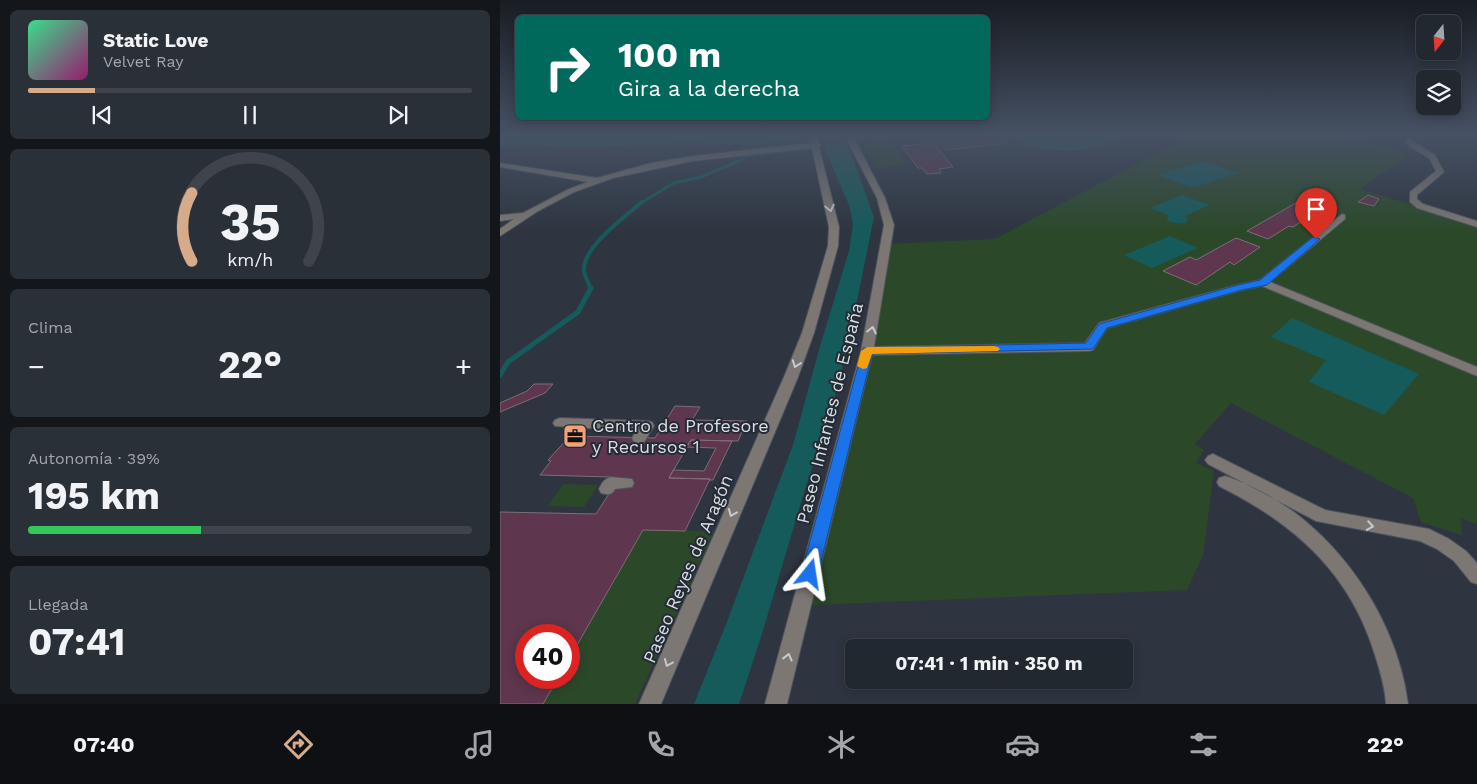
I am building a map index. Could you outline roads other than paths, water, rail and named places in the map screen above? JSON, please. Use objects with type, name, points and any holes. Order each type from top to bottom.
[{"type":"street","points":[[511,167],[599,181]]},
{"type":"street","points":[[500,233],[522,215],[567,193],[599,181],[649,167]]},
{"type":"street","name":"Paseo Reyes de Aragón","points":[[650,704],[791,377],[818,300],[833,246],[834,227],[821,167]]},
{"type":"street","name":"Paseo Infantes de España","points":[[776,704],[875,314],[889,220],[881,198],[865,167]]},
{"type":"street","points":[[1437,167],[1440,172],[1413,194],[1413,200],[1420,206],[1477,224]]},
{"type":"street","points":[[500,220],[522,215]]},
{"type":"street","points":[[867,351],[1089,346],[1103,326],[1241,287],[1264,283],[1342,217]]},
{"type":"street","points":[[500,220],[511,224]]},
{"type":"street","points":[[1264,283],[1477,372]]},
{"type":"street","points":[[560,423],[647,426],[638,438]]},
{"type":"street","points":[[1213,460],[1322,516],[1423,534],[1443,544],[1460,556],[1477,576]]},
{"type":"street","points":[[1226,482],[1260,498],[1295,521],[1333,558],[1354,586],[1373,619],[1386,654],[1397,704]]},
{"type":"street","points":[[607,489],[611,483],[626,483]]},
{"type":"street","points":[[1295,521],[1322,516]]},
{"type":"waterway","points":[[641,203],[674,183],[701,177],[725,167]]},
{"type":"waterway","points":[[591,288],[584,271],[585,262],[590,252],[606,233],[642,202]]},
{"type":"waterway","points":[[500,375],[508,362],[578,312],[591,288]]},
{"type":"place","name":"Centro de Profesore y Recursos 1","points":[[575,436]]}]
